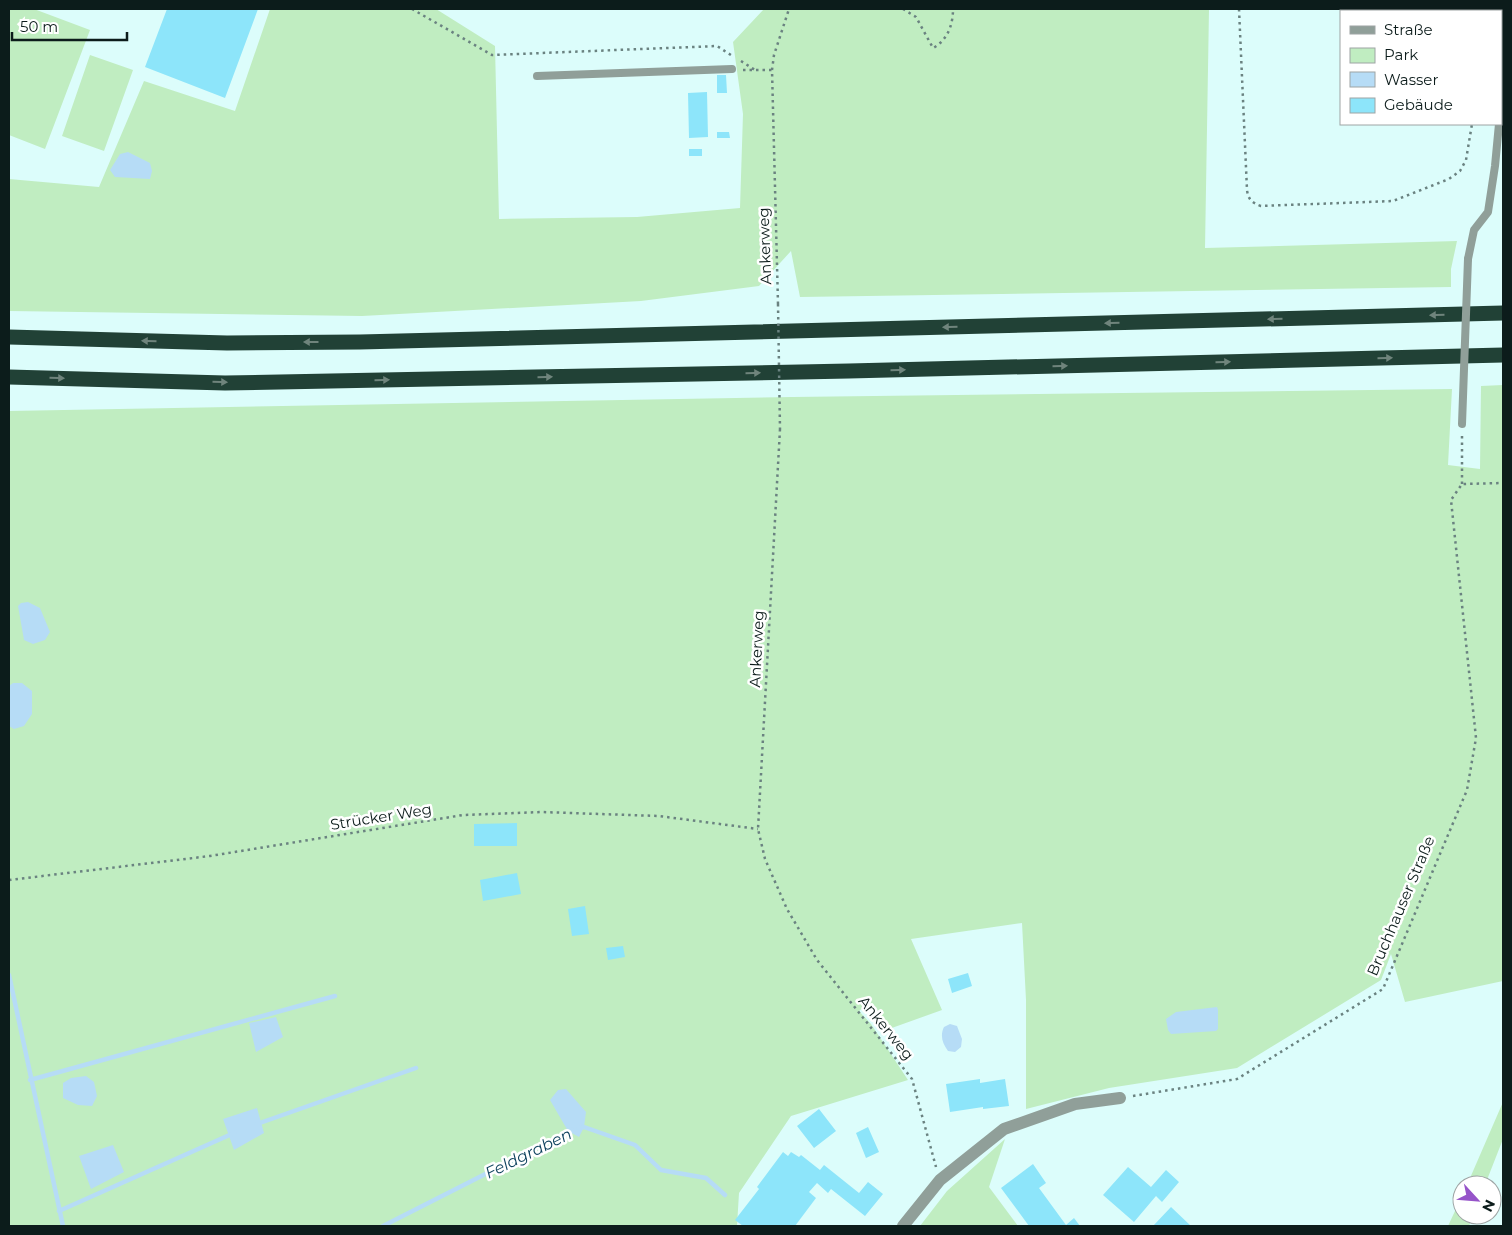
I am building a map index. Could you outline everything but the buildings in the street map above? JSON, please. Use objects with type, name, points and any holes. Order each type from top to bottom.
[{"type":"highway","points":[[9,338],[227,342],[360,342],[1503,313]]},
{"type":"highway","points":[[9,377],[235,382],[858,371],[1503,355]]},
{"type":"street","points":[[903,1226],[940,1180],[1004,1129],[1075,1104],[1120,1098]]},
{"type":"lane","points":[[537,76],[732,70]]},
{"type":"lane","points":[[1462,424],[1468,259],[1474,230],[1488,212],[1499,125]]},
{"type":"path","points":[[412,9],[492,54],[717,46],[755,70]]},
{"type":"path","name":"Ankerweg","points":[[789,9],[774,55],[772,70],[780,429],[758,829],[765,859],[787,909],[817,960],[912,1079],[940,1180]]},
{"type":"path","points":[[904,9],[916,17],[933,48],[941,44],[952,25],[953,9]]},
{"type":"path","points":[[1239,9],[1247,190],[1249,198],[1260,206],[1393,202],[1449,179],[1460,171],[1466,160],[1472,125]]},
{"type":"path","points":[[732,70],[772,70]]},
{"type":"path","points":[[1462,424],[1462,484],[1503,483]]},
{"type":"path","name":"Bruchhauser Straße","points":[[1120,1098],[1237,1079],[1383,990],[1467,790],[1476,738],[1450,500],[1462,484]]},
{"type":"path","name":"Strücker Weg","points":[[9,880],[210,856],[462,815],[541,812],[658,816],[758,829]]},
{"type":"green space","points":[[9,9],[34,9],[90,30],[45,149],[9,135]]},
{"type":"green space","points":[[270,9],[436,9],[495,46],[499,219],[637,217],[740,208],[743,114],[733,42],[764,9],[1209,9],[1205,248],[1457,241],[1451,269],[1451,287],[800,297],[791,251],[759,286],[641,301],[362,316],[9,311],[9,179],[99,187],[144,81],[235,111]]},
{"type":"green space","points":[[90,55],[133,70],[104,151],[62,136]]},
{"type":"green space","points":[[1503,385],[1503,981],[1405,1002],[1391,954],[1381,980],[1237,1068],[1109,1088],[1026,1109],[1026,1000],[1022,923],[911,939],[942,1010],[889,1029],[867,1005],[859,1011],[871,1024],[908,1080],[791,1116],[739,1193],[737,1226],[9,1226],[9,411],[792,397],[1452,389],[1448,465],[1480,469],[1481,386]]},
{"type":"green space","points":[[1503,1102],[1503,1139],[1489,1175],[1471,1175]]},
{"type":"green space","points":[[1005,1139],[989,1187],[1018,1226],[920,1226],[947,1191]]},
{"type":"green space","points":[[1452,1217],[1452,1225],[1469,1225],[1469,1226],[1448,1226]]},
{"type":"water","points":[[128,152],[150,163],[152,171],[150,179],[115,177],[110,170],[120,154]]},
{"type":"water","points":[[28,602],[40,608],[50,632],[45,640],[33,644],[24,640],[18,606],[21,603]]},
{"type":"water","points":[[13,683],[22,683],[32,691],[32,714],[24,726],[14,729],[9,726],[9,686]]},
{"type":"water","points":[[1217,1007],[1218,1029],[1216,1031],[1171,1034],[1168,1030],[1166,1019],[1176,1012]]},
{"type":"water","points":[[276,1017],[283,1037],[256,1052],[249,1023]]},
{"type":"water","points":[[950,1024],[957,1026],[962,1039],[961,1047],[955,1052],[948,1051],[942,1039],[944,1027]]},
{"type":"water","points":[[86,1076],[94,1082],[97,1096],[92,1106],[78,1105],[63,1098],[63,1083],[71,1078]]},
{"type":"water","points":[[566,1089],[586,1112],[584,1127],[579,1137],[568,1131],[550,1100],[558,1090]]},
{"type":"water","points":[[257,1108],[264,1133],[234,1150],[223,1119]]},
{"type":"water","points":[[113,1145],[124,1172],[91,1189],[79,1156]]},
{"type":"waterway","points":[[9,975],[63,1226]]},
{"type":"waterway","points":[[30,1080],[335,996]]},
{"type":"waterway","points":[[257,1124],[416,1068]]},
{"type":"waterway","name":"Feldgraben","points":[[579,1128],[584,1127],[635,1145],[661,1170],[706,1178],[725,1195]]},
{"type":"waterway","name":"Feldgraben","points":[[383,1226],[572,1130]]},
{"type":"waterway","points":[[59,1211],[234,1133]]}]
